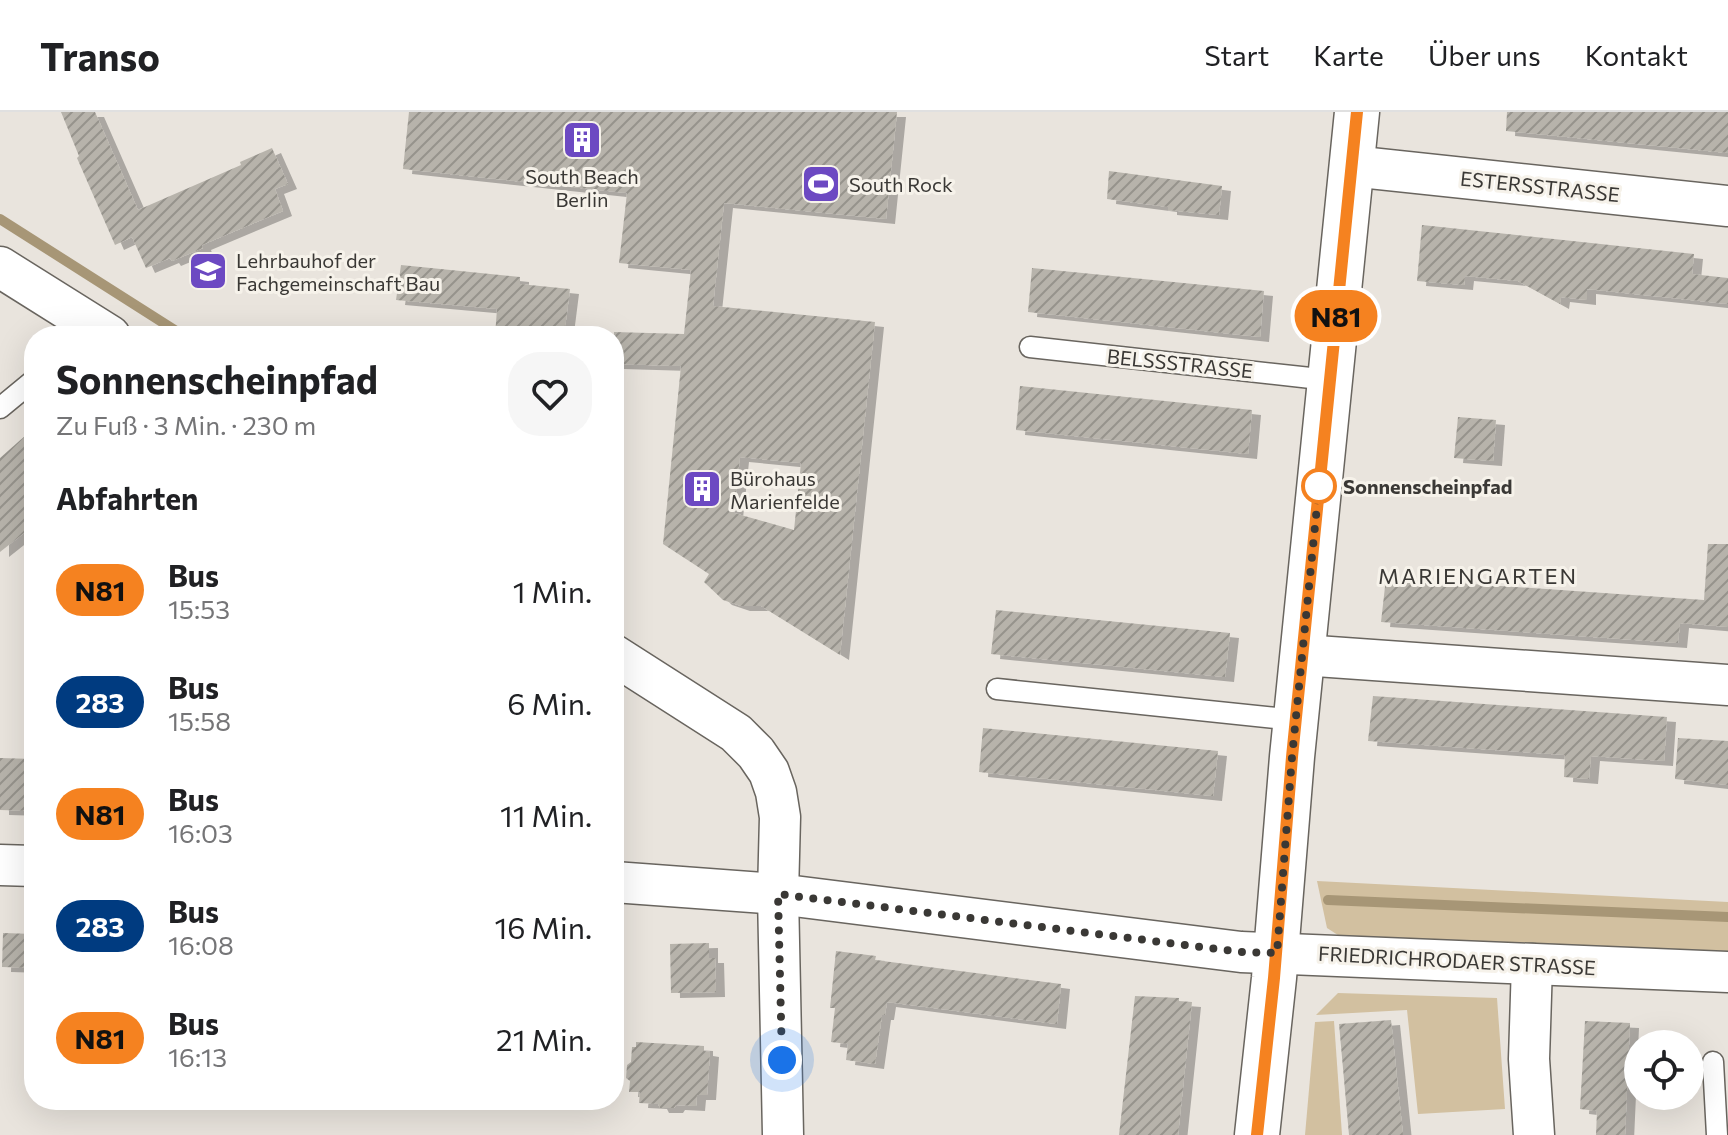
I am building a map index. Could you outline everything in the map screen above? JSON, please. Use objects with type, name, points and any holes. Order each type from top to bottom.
[{"type":"street","points":[[1257,1135],[1277,953],[1295,720],[1357,112]]},
{"type":"street","name":"ESTERSSTRASSE","points":[[1351,166],[1728,206]]},
{"type":"street","points":[[0,267],[88,326]]},
{"type":"street","points":[[1302,655],[1728,685]]},
{"type":"street","points":[[624,661],[736,733],[769,772],[776,792],[780,817],[778,894],[783,1135]]},
{"type":"street","points":[[0,865],[24,866]]},
{"type":"street","name":"FRIEDRICHRODAER STRASSE","points":[[624,883],[778,894],[1241,952],[1728,972]]},
{"type":"street","points":[[1532,964],[1529,1059],[1534,1135]]},
{"type":"lane","name":"BELSSSTRASSE","points":[[1030,347],[1329,380]]},
{"type":"lane","points":[[0,408],[24,388]]},
{"type":"lane","points":[[997,689],[1295,720]]},
{"type":"lane","points":[[1713,1062],[1717,1135]]},
{"type":"shaded area","points":[[1317,881],[1728,902],[1728,953],[1341,937],[1327,928]]},
{"type":"shaded area","points":[[1338,993],[1497,998],[1505,1109],[1418,1114],[1407,1010],[1316,1015]]},
{"type":"shaded area","points":[[1334,1021],[1342,1135],[1305,1135],[1315,1022]]},
{"type":"building","points":[[61,112],[95,112],[138,210],[241,165],[240,162],[272,148],[288,184],[275,189],[283,211],[172,261],[170,258],[146,268],[132,237],[115,245],[77,158],[79,156]]},
{"type":"building","points":[[409,112],[897,112],[886,219],[724,203],[713,306],[875,322],[840,655],[761,606],[741,606],[723,600],[704,582],[709,574],[663,544],[681,366],[624,364],[624,332],[684,334],[691,270],[619,263],[627,193],[403,169]],"holes":[[[740,457],[801,463],[794,530],[734,513]]]},
{"type":"building","points":[[1507,112],[1728,112],[1728,153],[1506,131]]},
{"type":"building","points":[[1109,171],[1222,186],[1219,215],[1107,199]]},
{"type":"building","points":[[1422,225],[1694,254],[1692,274],[1728,278],[1728,304],[1587,289],[1587,300],[1561,297],[1560,304],[1518,281],[1465,276],[1464,285],[1417,281]]},
{"type":"building","points":[[401,265],[520,277],[520,284],[570,289],[565,326],[496,326],[497,309],[396,300]]},
{"type":"building","points":[[1032,268],[1264,291],[1260,337],[1028,312]]},
{"type":"building","points":[[1020,386],[1252,410],[1248,454],[1016,430]]},
{"type":"building","points":[[1458,417],[1496,420],[1493,461],[1454,458]]},
{"type":"building","points":[[24,437],[24,533],[0,552],[0,458]]},
{"type":"building","points":[[1708,544],[1728,544],[1728,627],[1680,623],[1678,643],[1381,622],[1386,578],[1704,600]]},
{"type":"building","points":[[996,610],[1230,633],[1225,677],[991,654]]},
{"type":"building","points":[[1373,696],[1667,717],[1664,761],[1591,756],[1589,779],[1564,777],[1565,755],[1368,741]]},
{"type":"building","points":[[983,728],[1218,751],[1213,796],[979,772]]},
{"type":"building","points":[[1678,738],[1728,741],[1728,785],[1675,779]]},
{"type":"building","points":[[0,758],[24,759],[24,811],[0,810]]},
{"type":"building","points":[[3,933],[24,934],[24,968],[2,967]]},
{"type":"building","points":[[709,943],[709,958],[715,958],[716,992],[671,993],[670,944]]},
{"type":"building","points":[[836,951],[876,956],[875,960],[1061,984],[1057,1024],[887,1002],[885,1015],[882,1015],[875,1064],[846,1060],[848,1044],[831,1042],[835,1008],[830,1008]]},
{"type":"building","points":[[1135,996],[1179,998],[1179,1001],[1192,1002],[1178,1135],[1119,1135]]},
{"type":"building","points":[[1391,1020],[1403,1135],[1349,1135],[1339,1024]]},
{"type":"building","points":[[1585,1021],[1630,1023],[1630,1030],[1624,1030],[1625,1135],[1596,1135],[1597,1111],[1580,1109]]},
{"type":"building","points":[[636,1042],[704,1046],[704,1051],[710,1052],[707,1095],[697,1095],[696,1106],[660,1108],[658,1104],[639,1103],[640,1092],[629,1092],[630,1081],[626,1078],[632,1047],[636,1047]]},
{"type":"waterway","points":[[0,219],[168,326]]},
{"type":"waterway","points":[[1328,900],[1728,917]]},
{"type":"bus line","name":"N81","points":[[1257,1135],[1357,112]]},
{"type":"place","name":"South Beach Berlin","points":[[582,140]]},
{"type":"place","name":"South Rock","points":[[821,184]]},
{"type":"place","name":"Lehrbauhof der Fachgemeinschaft Bau","points":[[208,271]]},
{"type":"place","name":"Sonnenscheinpfad","points":[[1319,486]]},
{"type":"place","name":"Bürohaus Marienfelde","points":[[702,489]]},
{"type":"district","name":"MARIENGARTEN","points":[[1478,575]]},
{"type":"route","points":[[782,1060],[778,894],[1241,952],[1277,953],[1292,757],[1319,486]]}]
